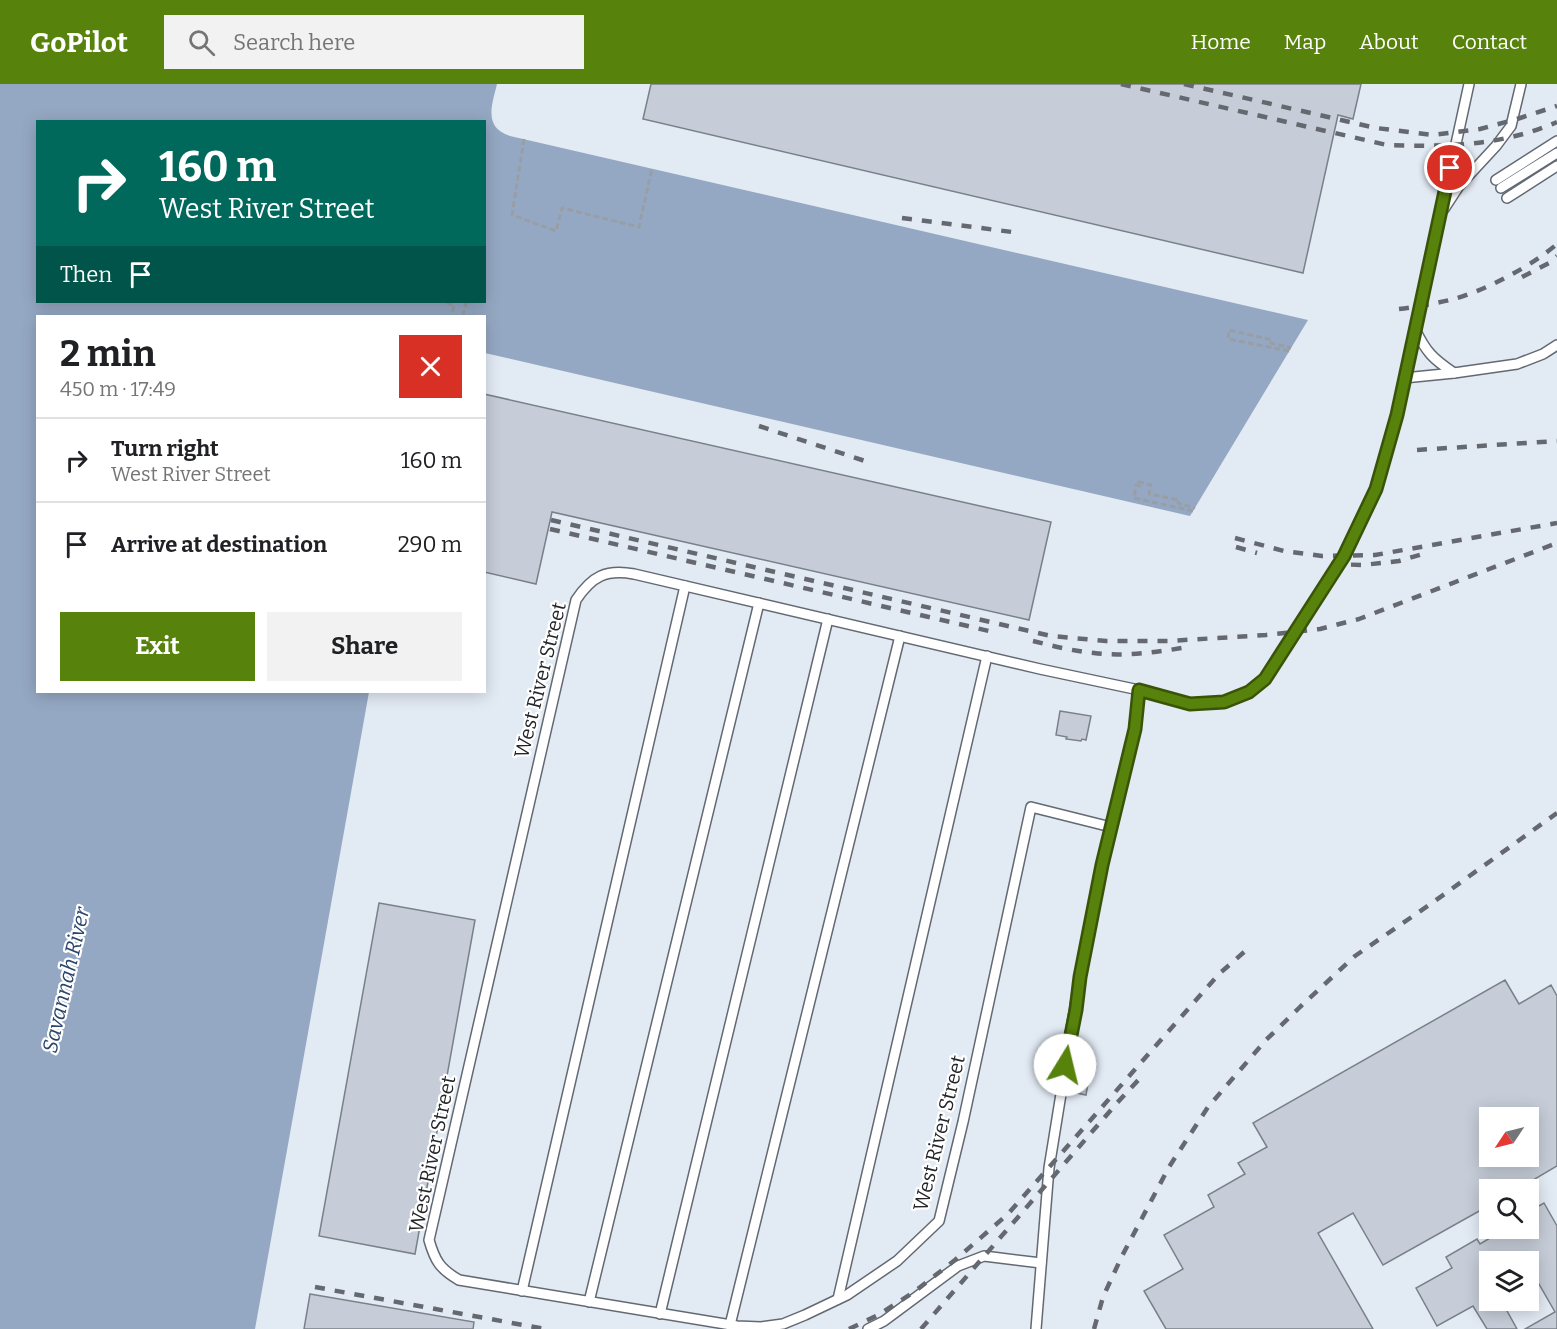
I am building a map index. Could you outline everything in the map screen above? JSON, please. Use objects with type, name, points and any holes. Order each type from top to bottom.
[{"type":"lane","name":"West River Street","points":[[1111,827],[1031,807],[963,1122],[939,1221],[897,1261],[847,1295],[783,1324],[761,1327],[730,1325],[459,1281],[446,1273],[434,1256],[429,1240],[576,600],[585,587],[604,575],[619,572],[1139,690],[1190,704],[1224,702],[1249,692],[1265,679],[1344,556],[1376,489],[1397,415],[1469,84]]},
{"type":"lane","points":[[1441,214],[1459,186],[1511,126],[1521,84]]},
{"type":"lane","points":[[1557,141],[1499,184],[1557,153]]},
{"type":"lane","points":[[1507,198],[1557,166]]},
{"type":"lane","points":[[1415,329],[1424,346],[1437,362],[1454,373]]},
{"type":"lane","points":[[1404,378],[1517,364],[1543,354],[1557,345]]},
{"type":"lane","points":[[522,1291],[685,586]]},
{"type":"lane","points":[[588,1302],[759,603]]},
{"type":"lane","points":[[660,1314],[828,619]]},
{"type":"lane","points":[[730,1325],[900,636]]},
{"type":"lane","points":[[838,1299],[987,656]]},
{"type":"lane","points":[[1065,1065],[1080,977],[1111,827],[1135,729],[1139,690]]},
{"type":"lane","points":[[1036,1329],[1048,1168],[1061,1094]]},
{"type":"lane","points":[[868,1329],[884,1321],[958,1266],[984,1256],[1041,1263]]},
{"type":"path","points":[[524,139],[512,215],[556,231],[562,208],[639,227],[652,168]]},
{"type":"path","points":[[448,303],[454,305],[452,315]]},
{"type":"path","points":[[1229,330],[1272,340],[1271,343],[1290,350],[1228,339],[1229,330]]},
{"type":"path","points":[[1140,482],[1151,484],[1149,494],[1179,500],[1178,503],[1194,509],[1134,498],[1136,485],[1140,486],[1140,482]]},
{"type":"water","name":"Savannah River","points":[[0,84],[497,84],[491,114],[496,127],[510,136],[1308,320],[1190,516],[486,353],[486,315],[36,315],[36,693],[369,693],[255,1329],[0,1329]]},
{"type":"building","points":[[651,84],[1361,84],[1353,119],[1338,115],[1303,273],[643,119]]},
{"type":"building","points":[[486,394],[1051,522],[1029,620],[552,512],[536,584],[486,572]]},
{"type":"building","points":[[1060,711],[1091,716],[1086,740],[1066,739],[1067,737],[1056,735]]},
{"type":"building","points":[[379,903],[475,920],[415,1254],[319,1236]]},
{"type":"building","points":[[1505,980],[1519,1004],[1551,985],[1557,996],[1557,1166],[1535,1179],[1479,1179],[1479,1211],[1383,1265],[1353,1213],[1318,1233],[1373,1329],[1166,1329],[1144,1291],[1183,1269],[1164,1235],[1214,1207],[1208,1195],[1245,1174],[1238,1163],[1267,1147],[1253,1123]]},
{"type":"building","points":[[1052,1064],[1058,1065],[1063,1071],[1071,1068],[1090,1072],[1086,1095],[1063,1088],[1047,1087]]},
{"type":"building","points":[[1544,1203],[1557,1226],[1557,1329],[1525,1329],[1555,1312],[1539,1284],[1539,1251],[1479,1251],[1479,1311],[1507,1311],[1517,1329],[1487,1329],[1473,1306],[1437,1326],[1416,1288],[1452,1268],[1446,1257],[1477,1239],[1480,1244],[1488,1239],[1539,1239],[1539,1206]]},
{"type":"building","points":[[310,1294],[474,1322],[473,1329],[304,1329]]},
{"type":"railway","points":[[1121,84],[1387,145],[1431,146],[1474,143],[1516,136],[1557,122]]},
{"type":"railway","points":[[1184,84],[1376,128],[1433,135],[1480,129],[1557,106]]},
{"type":"railway","points":[[902,218],[1012,232]]},
{"type":"railway","points":[[1399,309],[1450,300],[1478,291],[1521,269],[1557,244]]},
{"type":"railway","points":[[1522,277],[1549,263],[1557,256]]},
{"type":"railway","points":[[759,426],[865,461]]},
{"type":"railway","points":[[1417,450],[1557,441]]},
{"type":"railway","points":[[551,520],[1051,636],[1106,641],[1169,641],[1320,629],[1359,619],[1557,543]]},
{"type":"railway","points":[[1235,538],[1284,551],[1322,556],[1375,555],[1557,523]]},
{"type":"railway","points":[[550,529],[989,631]]},
{"type":"railway","points":[[1236,547],[1257,553]]},
{"type":"railway","points":[[1331,564],[1363,565],[1399,561],[1426,553]]},
{"type":"railway","points":[[1033,641],[1071,650],[1105,654],[1165,651],[1188,647]]},
{"type":"railway","points":[[1094,1329],[1103,1297],[1169,1167],[1208,1107],[1266,1040],[1355,956],[1557,813]]},
{"type":"railway","points":[[849,1329],[878,1315],[914,1292],[1008,1214],[1219,974],[1251,946]]},
{"type":"railway","points":[[921,1329],[1143,1075]]},
{"type":"railway","points":[[315,1287],[545,1329]]},
{"type":"route","points":[[1065,1065],[1102,865],[1135,729],[1139,690],[1190,704],[1224,702],[1249,692],[1265,679],[1344,556],[1376,489],[1397,415],[1450,168]]}]
